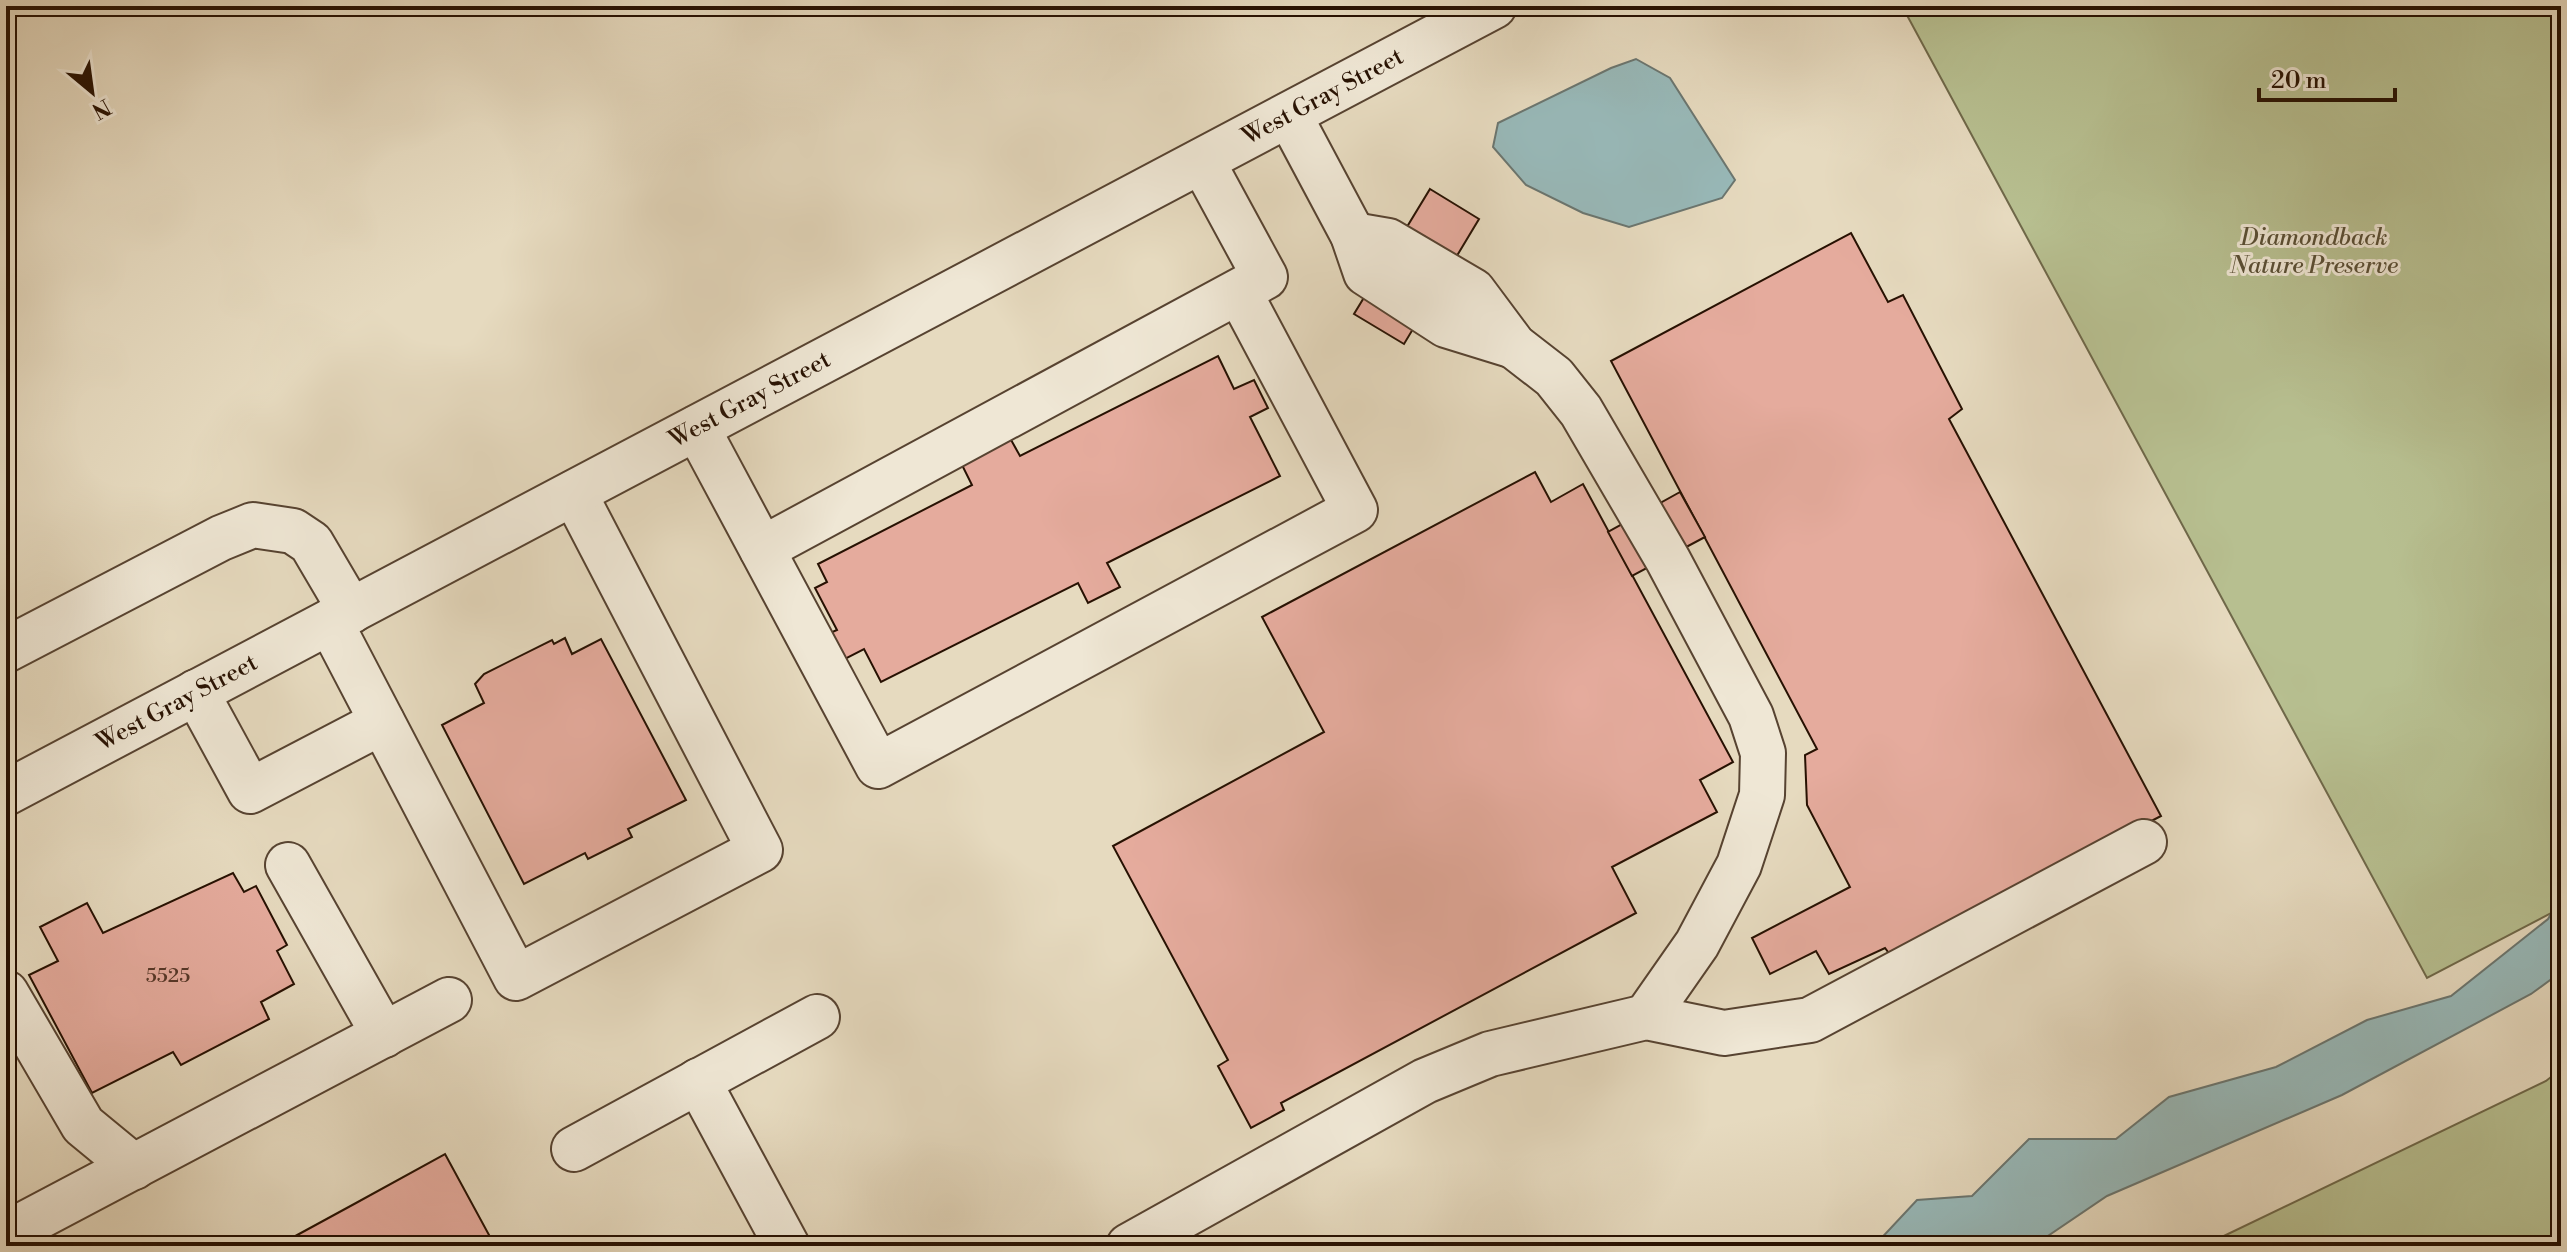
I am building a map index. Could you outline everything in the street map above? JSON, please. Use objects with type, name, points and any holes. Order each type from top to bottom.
[{"type":"street","name":"West Gray Street","points":[[6,793],[1494,6]]},
{"type":"street","points":[[1289,115],[1353,235],[1366,273],[1446,325],[1514,346],[1554,377],[1581,411],[1668,560],[1751,716],[1763,753],[1762,795],[1739,865],[1697,944],[1646,1017]]},
{"type":"street","points":[[762,549],[1265,277],[1202,161]]},
{"type":"street","points":[[697,428],[878,766],[1355,510],[1239,292]]},
{"type":"street","points":[[6,650],[221,538],[253,525],[293,531],[311,543],[382,722],[516,978],[760,850],[574,493]]},
{"type":"street","points":[[196,692],[250,791],[382,722]]},
{"type":"street","points":[[1129,1246],[1425,1081],[1490,1054],[1646,1017],[1724,1033],[1810,1020],[2144,842]]},
{"type":"street","points":[[288,865],[384,1035]]},
{"type":"street","points":[[6,993],[83,1125],[134,1167]]},
{"type":"street","points":[[6,1234],[449,1000]]},
{"type":"street","points":[[574,1149],[817,1017]]},
{"type":"street","points":[[698,1081],[787,1246]]},
{"type":"green space","name":"Diamondback Nature Preserve","points":[[1902,6],[2561,6],[2561,908],[2427,978]]},
{"type":"green space","points":[[2561,1069],[2561,1246],[2203,1246],[2546,1081]]},
{"type":"water","points":[[1636,59],[1670,78],[1735,180],[1722,198],[1629,227],[1583,213],[1526,185],[1493,147],[1498,123]]},
{"type":"water","points":[[2561,897],[2561,972],[2531,994],[2342,1095],[2107,1196],[2033,1246],[1874,1246],[1917,1200],[1972,1196],[2029,1139],[2116,1139],[2169,1097],[2276,1067],[2367,1020],[2451,996],[2548,919]]},
{"type":"building","points":[[1430,189],[1479,219],[1404,344],[1354,314]]},
{"type":"building","points":[[1851,233],[1888,302],[1903,295],[1962,409],[1949,419],[2161,816],[1891,956],[1885,948],[1829,974],[1816,951],[1770,974],[1752,938],[1850,887],[1807,805],[1805,755],[1817,749],[1611,361]]},
{"type":"building","points":[[1218,356],[1234,389],[1254,380],[1268,408],[1250,417],[1280,476],[1107,563],[1120,587],[1088,603],[1078,583],[881,682],[864,649],[843,660],[830,633],[837,630],[815,588],[827,582],[818,564],[972,485],[961,463],[1010,438],[1020,456]]},
{"type":"building","points":[[1535,472],[1551,502],[1583,484],[1733,762],[1700,780],[1717,812],[1612,867],[1636,913],[1281,1103],[1284,1110],[1251,1128],[1218,1066],[1228,1060],[1113,846],[1324,732],[1262,617]]},
{"type":"building","points":[[1680,492],[1705,537],[1632,576],[1608,532]]},
{"type":"building","points":[[565,638],[572,654],[601,639],[686,800],[628,829],[632,837],[588,859],[585,853],[524,884],[442,725],[484,703],[475,684],[484,674],[552,640],[554,644]]},
{"type":"building","points":[[233,873],[244,892],[256,886],[287,945],[277,951],[294,984],[261,1002],[269,1019],[181,1065],[173,1052],[92,1093],[29,975],[58,961],[40,927],[87,903],[103,933]]},
{"type":"building","points":[[445,1154],[495,1246],[277,1246],[356,1203]]}]
